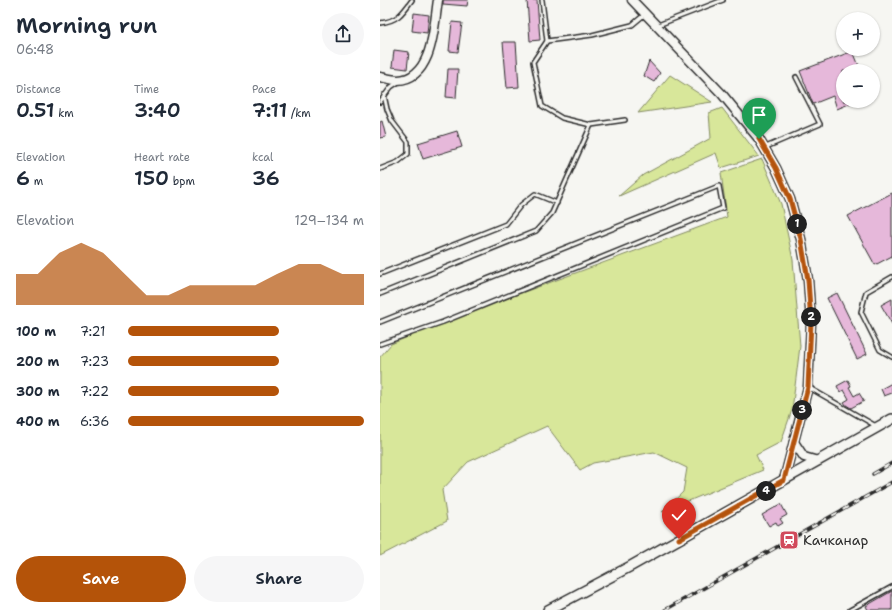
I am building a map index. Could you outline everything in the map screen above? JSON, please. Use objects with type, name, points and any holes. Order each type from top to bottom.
[{"type":"main road","points":[[548,610],[631,566],[892,419]]},
{"type":"street","points":[[380,77],[400,80],[414,76],[425,63],[432,40],[438,0]]},
{"type":"street","points":[[632,0],[722,94],[759,139],[776,168],[790,199],[801,239],[808,280],[811,322],[808,387],[784,480]]},
{"type":"street","points":[[794,442],[804,457],[818,461]]},
{"type":"lane","points":[[380,23],[391,22],[403,12],[412,0]]},
{"type":"lane","points":[[542,0],[546,41],[533,62],[542,106],[562,118],[591,125],[625,120]]},
{"type":"lane","points":[[657,26],[723,0]]},
{"type":"lane","points":[[546,41],[592,35],[632,25],[646,14]]},
{"type":"lane","points":[[764,147],[820,124],[796,77]]},
{"type":"lane","points":[[380,102],[391,87],[400,80]]},
{"type":"lane","points":[[380,168],[398,162],[408,154],[408,142],[392,120],[387,109],[384,95]]},
{"type":"lane","points":[[380,294],[536,231],[552,213],[591,125]]},
{"type":"lane","points":[[380,322],[719,186],[723,208],[443,322],[380,343]]},
{"type":"lane","points":[[380,274],[506,224],[521,205],[535,194],[557,203]]},
{"type":"lane","points":[[892,277],[866,292],[861,312],[880,350],[892,357]]},
{"type":"lane","points":[[808,387],[877,427]]},
{"type":"lane","points":[[850,610],[892,587]]},
{"type":"green space","points":[[670,75],[712,102],[638,113]]},
{"type":"green space","points":[[722,108],[759,156],[721,168],[716,153],[619,196],[643,175],[711,138],[709,113]]},
{"type":"green space","points":[[762,159],[781,204],[793,260],[800,346],[792,410],[781,442],[756,455],[763,470],[662,512],[683,492],[687,468],[654,452],[593,463],[580,470],[547,426],[468,462],[442,490],[447,521],[380,556],[380,357],[391,344],[443,322],[727,217],[721,173]]},
{"type":"building","points":[[443,0],[468,0],[467,6],[443,4]]},
{"type":"building","points":[[527,0],[537,0],[540,40],[530,41]]},
{"type":"building","points":[[414,13],[429,15],[427,33],[412,31]]},
{"type":"building","points":[[452,22],[462,23],[458,52],[449,51]]},
{"type":"building","points":[[503,42],[516,42],[519,87],[507,88]]},
{"type":"building","points":[[394,50],[409,52],[407,69],[392,67]]},
{"type":"building","points":[[840,56],[855,56],[858,64],[836,64],[836,106],[833,96],[813,104],[800,71]]},
{"type":"building","points":[[649,61],[660,73],[654,82],[644,76]]},
{"type":"building","points":[[448,69],[458,69],[456,98],[446,97]]},
{"type":"building","points":[[382,121],[386,137],[380,138],[380,122]]},
{"type":"building","points":[[457,131],[462,147],[423,159],[418,143]]},
{"type":"building","points":[[892,193],[892,256],[875,265],[848,216]]},
{"type":"building","points":[[837,293],[867,354],[857,359],[827,298]]},
{"type":"building","points":[[892,299],[892,324],[881,305]]},
{"type":"building","points":[[848,380],[851,386],[849,387],[854,396],[859,393],[864,401],[851,408],[844,402],[849,399],[844,390],[840,392],[837,386]]},
{"type":"building","points":[[892,383],[892,393],[884,396],[881,389]]},
{"type":"building","points":[[781,504],[787,515],[780,519],[783,523],[778,526],[776,522],[769,526],[762,515]]},
{"type":"building","points":[[892,591],[892,610],[868,610],[866,606]]},
{"type":"railway","points":[[873,474],[892,463]]},
{"type":"railway","points":[[665,610],[892,482]]},
{"type":"place","name":"Качканар","points":[[789,540]]},
{"type":"route","points":[[679,539],[784,480],[808,387],[811,322],[808,280],[801,239],[790,199],[776,168],[759,139]]}]
